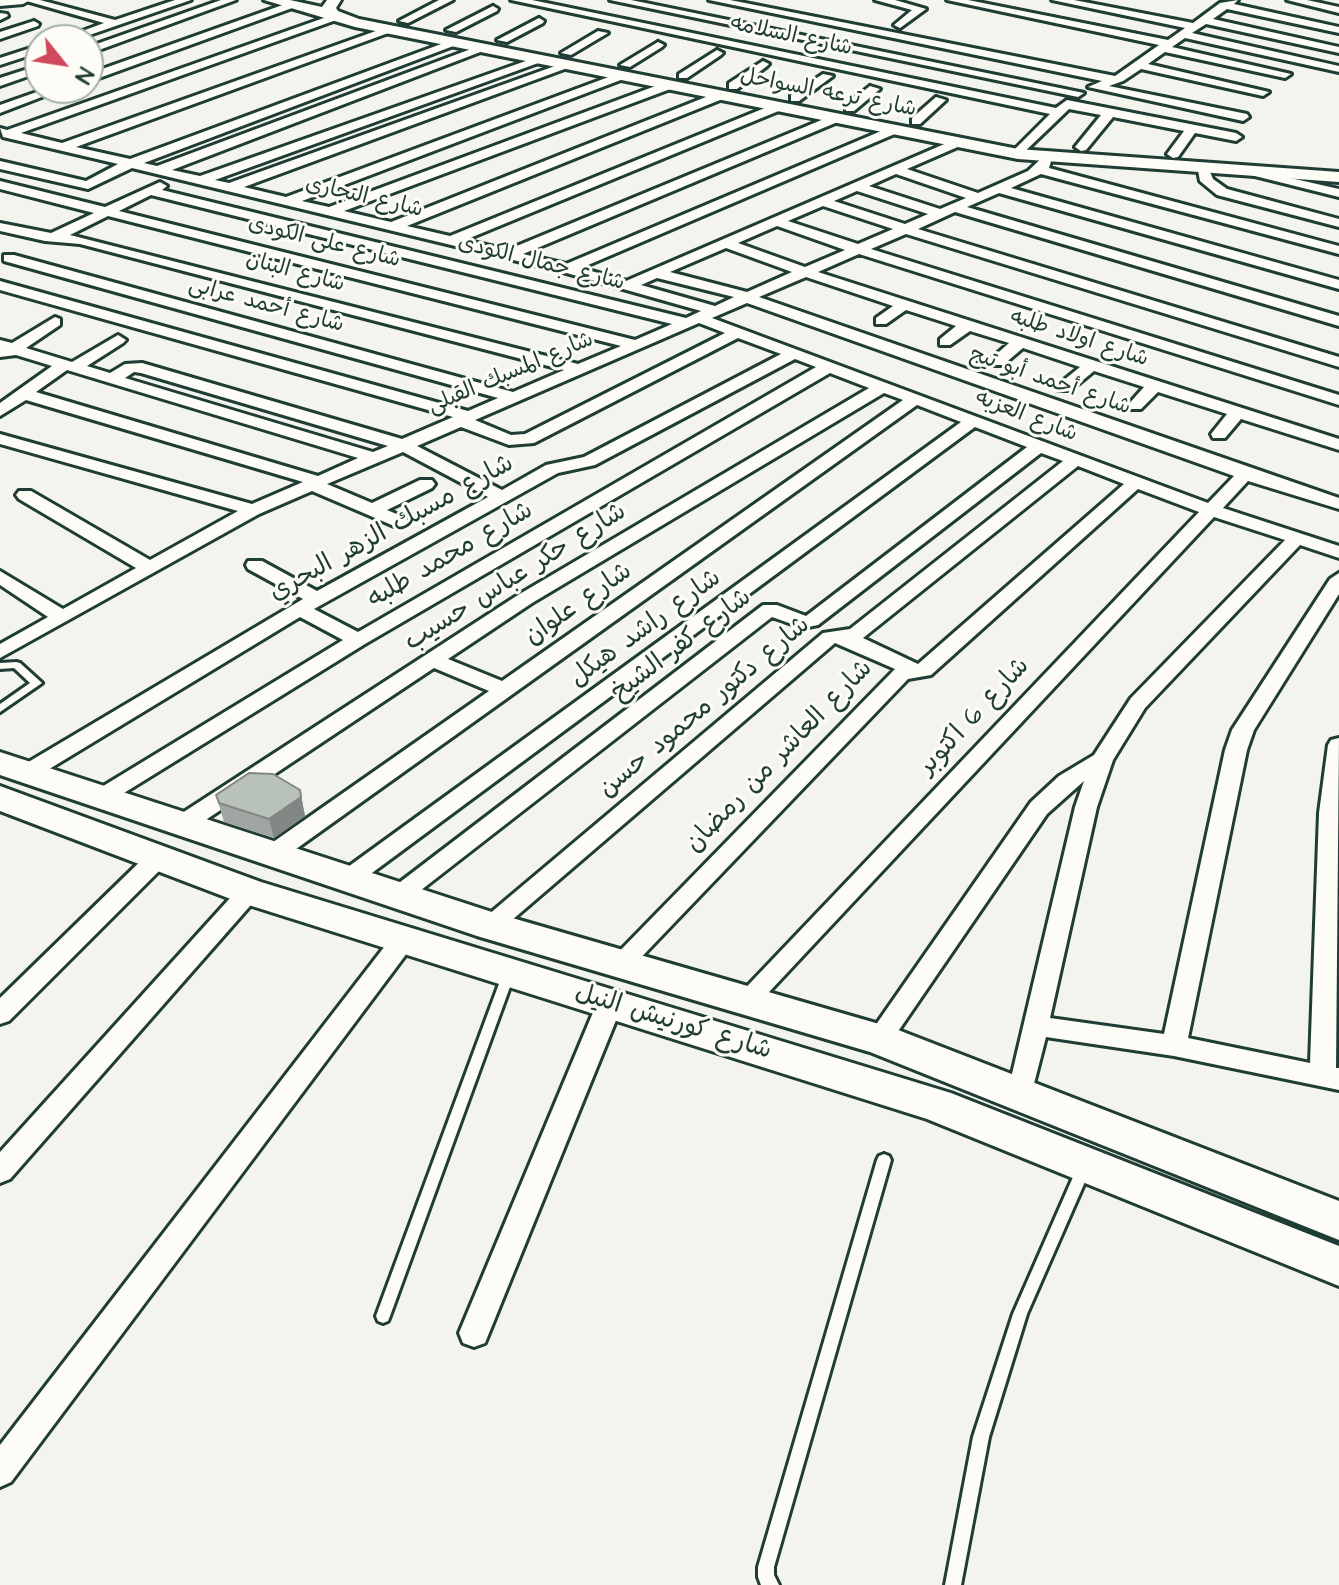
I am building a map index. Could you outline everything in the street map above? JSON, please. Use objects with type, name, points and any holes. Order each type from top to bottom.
[{"type":"main road","points":[[271,0],[333,9]]},
{"type":"main road","points":[[309,0],[333,9]]},
{"type":"main road","name":"شارع ترعه السواحل","points":[[333,9],[387,30],[407,28]]},
{"type":"main road","name":"شارع ترعه السواحل","points":[[356,16],[368,13],[407,28],[452,37],[503,40],[615,69],[736,92],[795,98],[893,130],[956,143],[1023,149],[1081,147],[1339,166]]},
{"type":"main road","name":"شارع ترعه السواحل","points":[[452,37],[479,49],[537,60],[567,59]]},
{"type":"main road","name":"شارع ترعه السواحل","points":[[736,92],[777,107],[916,121],[1023,149],[1043,164],[1202,168],[1339,177]]},
{"type":"main road","name":"شارع كورنيش النيل","points":[[6,786],[103,796],[490,926],[879,1039],[1339,1221]]},
{"type":"main road","name":"شارع كورنيش النيل","points":[[6,786],[160,856],[249,892],[937,1105],[1339,1266]]},
{"type":"street","points":[[104,27],[186,0]]},
{"type":"street","points":[[104,45],[231,0]]},
{"type":"street","points":[[84,154],[292,82],[407,28],[448,0]]},
{"type":"street","name":"شارع السلامه","points":[[516,0],[1062,109],[1110,113],[1236,137]]},
{"type":"street","points":[[615,0],[1078,93]]},
{"type":"street","points":[[714,0],[1255,108]]},
{"type":"street","points":[[775,0],[1263,92]]},
{"type":"street","points":[[880,0],[921,9],[900,25]]},
{"type":"street","points":[[952,0],[1285,74]]},
{"type":"street","points":[[1057,0],[1339,50]]},
{"type":"street","points":[[1292,0],[1339,10]]},
{"type":"street","points":[[1023,149],[1078,93],[1117,80],[1226,2],[1339,30]]},
{"type":"street","points":[[10,5],[116,23]]},
{"type":"street","points":[[104,72],[291,5]]},
{"type":"street","points":[[3,133],[199,65],[333,9]]},
{"type":"street","points":[[0,165],[84,186],[127,165],[452,37],[493,9]]},
{"type":"street","points":[[0,148],[356,16]]},
{"type":"street","points":[[503,40],[539,21]]},
{"type":"street","points":[[0,36],[24,28]]},
{"type":"street","points":[[60,148],[387,30]]},
{"type":"street","points":[[229,188],[413,121],[567,59],[602,33]]},
{"type":"street","points":[[1180,34],[1339,69]]},
{"type":"street","points":[[104,36],[199,65]]},
{"type":"street","points":[[286,202],[454,138],[615,69],[658,45]]},
{"type":"street","points":[[0,48],[22,54]]},
{"type":"street","points":[[156,171],[479,49]]},
{"type":"street","points":[[328,212],[676,80],[717,53]]},
{"type":"street","points":[[0,62],[22,54]]},
{"type":"street","points":[[199,181],[537,60]]},
{"type":"street","points":[[392,227],[736,92],[763,64]]},
{"type":"street","points":[[267,73],[427,127]]},
{"type":"street","points":[[0,82],[24,74]]},
{"type":"street","points":[[795,98],[827,76]]},
{"type":"street","points":[[1093,87],[1243,117]]},
{"type":"street","points":[[508,255],[843,113],[874,89]]},
{"type":"street","points":[[0,109],[24,100]]},
{"type":"street","points":[[916,121],[940,100]]},
{"type":"street","points":[[451,241],[777,107]]},
{"type":"street","points":[[1081,147],[1110,113]]},
{"type":"street","points":[[1173,154],[1192,129]]},
{"type":"street","points":[[567,269],[893,130]]},
{"type":"street","name":"شارع التجارى","points":[[3,133],[567,269],[717,311]]},
{"type":"street","points":[[441,133],[489,152]]},
{"type":"street","points":[[626,286],[956,143]]},
{"type":"street","points":[[1043,164],[1339,250]]},
{"type":"street","name":"شارع المسبك القبلى","points":[[0,652],[253,510],[979,198],[1043,164]]},
{"type":"street","points":[[1202,168],[1207,181],[1222,192],[1339,223]]},
{"type":"street","points":[[895,169],[979,198]]},
{"type":"street","points":[[1256,172],[1339,193]]},
{"type":"street","points":[[4,260],[179,177]]},
{"type":"street","name":"شارع على الكودى","points":[[0,185],[636,345]]},
{"type":"street","points":[[857,186],[1339,321]]},
{"type":"street","points":[[998,189],[1339,285]]},
{"type":"street","name":"شارع جمال الكودى","points":[[150,191],[693,321]]},
{"type":"street","points":[[822,201],[1339,362]]},
{"type":"street","points":[[776,221],[1339,400]]},
{"type":"street","name":"شارع البنان","points":[[0,227],[96,244],[577,369]]},
{"type":"street","name":"شارع اولاد طلبه","points":[[726,243],[966,326],[1339,445]]},
{"type":"street","name":"شارع أحمد عرابى","points":[[4,260],[44,267],[512,397]]},
{"type":"street","points":[[2,286],[44,267]]},
{"type":"street","name":"شارع أحمد أبو تيج","points":[[656,273],[748,298],[1245,474],[1339,504]]},
{"type":"street","points":[[2,286],[463,418],[509,440],[528,439],[736,333]]},
{"type":"street","points":[[881,321],[903,305]]},
{"type":"street","name":"شارع العزبه","points":[[693,321],[736,333],[1210,510],[1339,552]]},
{"type":"street","points":[[4,350],[55,322]]},
{"type":"street","points":[[945,342],[966,326]]},
{"type":"street","points":[[0,411],[69,365],[118,340]]},
{"type":"street","points":[[997,362],[1019,343]]},
{"type":"street","points":[[4,350],[69,365],[372,457]]},
{"type":"street","name":"شارع مسبك الزهر البحري","points":[[6,786],[299,609],[552,469],[589,461],[793,354]]},
{"type":"street","points":[[1065,387],[1091,366]]},
{"type":"street","points":[[113,378],[131,367],[142,368],[403,445],[502,497]]},
{"type":"street","name":"شارع محمد طلبه","points":[[103,796],[358,640],[828,367]]},
{"type":"street","name":"شارع حكر عباس حسيب","points":[[184,823],[525,599],[882,387]]},
{"type":"street","points":[[1135,406],[1154,387]]},
{"type":"street","points":[[25,394],[314,483],[400,522]]},
{"type":"street","name":"شارع علوان","points":[[274,853],[915,399]]},
{"type":"street","points":[[1219,434],[1237,413]]},
{"type":"street","name":"شارع راشد هيكل","points":[[349,878],[973,421]]},
{"type":"street","points":[[4,444],[253,510]]},
{"type":"street","points":[[916,671],[809,621],[1039,446]]},
{"type":"street","name":"شارع دكتور محمود حسن","points":[[490,926],[830,637],[855,635],[1076,459]]},
{"type":"street","name":"شارع 6 اكتوبر","points":[[746,1000],[1245,474]]},
{"type":"street","name":"شارع العاشر من رمضان","points":[[620,963],[902,673],[924,670],[1136,482]]},
{"type":"street","points":[[372,510],[426,484]]},
{"type":"street","points":[[25,495],[150,568]]},
{"type":"street","points":[[1020,1095],[1086,807],[1102,760],[1138,703],[1297,538]]},
{"type":"street","points":[[255,565],[317,599]]},
{"type":"street","points":[[0,577],[62,617]]},
{"type":"street","points":[[1174,1046],[1236,750],[1243,730],[1339,579]]},
{"type":"street","points":[[299,609],[358,640]]},
{"type":"street","name":"شارع كفر الشيخ","points":[[399,895],[770,609],[809,621]]},
{"type":"street","points":[[433,660],[505,690]]},
{"type":"street","points":[[1037,1026],[1174,1046],[1331,1077],[1330,813],[1339,745]]},
{"type":"street","points":[[879,1039],[1039,808],[1067,781],[1102,760]]},
{"type":"street","points":[[0,1014],[160,856]]},
{"type":"street","points":[[0,1171],[249,892]]},
{"type":"street","points":[[0,1471],[404,939]]},
{"type":"street","points":[[474,1333],[610,1003]]},
{"type":"lane","points":[[0,666],[16,665],[37,683],[0,709]]},
{"type":"lane","points":[[383,1316],[509,972]]},
{"type":"lane","points":[[771,1585],[766,1577],[766,1567],[884,1160]]},
{"type":"lane","points":[[953,1585],[981,1437],[1011,1342],[1020,1314],[1086,1165]]},
{"type":"building","points":[[249,773],[273,774],[300,790],[301,797],[269,819],[219,803],[216,795]]}]
